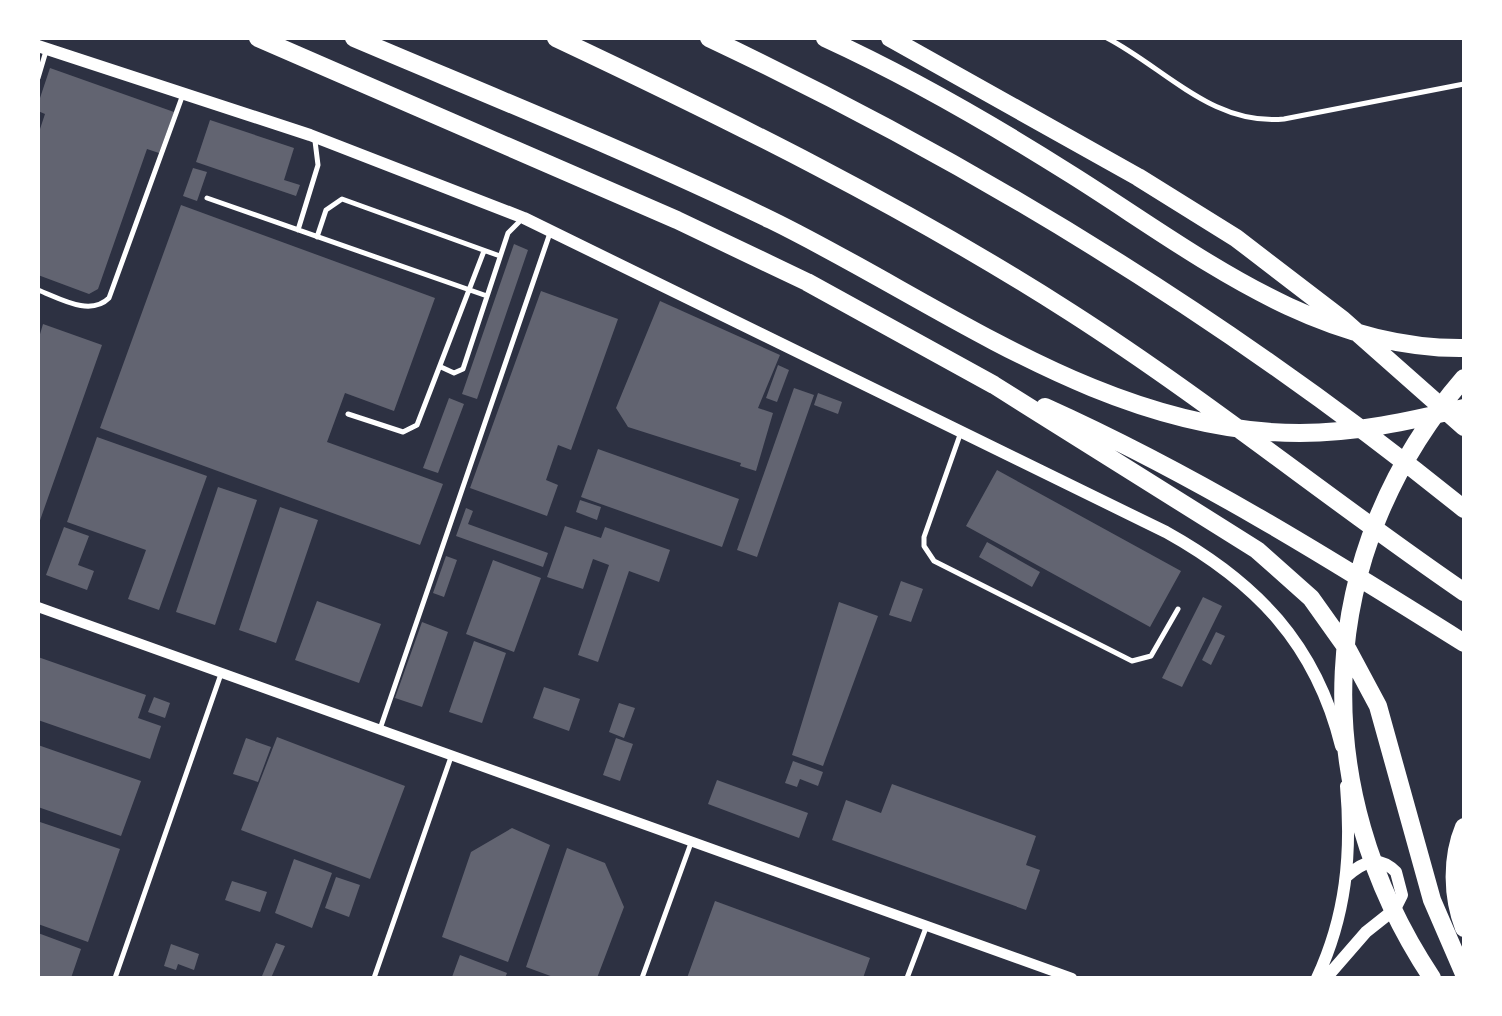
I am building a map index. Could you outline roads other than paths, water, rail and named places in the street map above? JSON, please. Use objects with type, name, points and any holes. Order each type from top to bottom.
[{"type":"highway","points":[[240,38],[263,41],[726,243],[871,315],[994,385],[1257,550],[1310,598],[1348,650],[1378,706],[1432,900],[1464,974]]},
{"type":"highway","points":[[354,38],[707,190],[874,272],[1043,366],[1135,404],[1240,429],[1298,433],[1356,430],[1464,408]]},
{"type":"highway","points":[[556,38],[827,171],[1003,270],[1229,420],[1464,592]]},
{"type":"highway","points":[[709,38],[887,128],[1099,249],[1276,367],[1464,508]]},
{"type":"highway","points":[[826,38],[1042,156],[1243,282],[1306,316],[1365,336],[1464,348]]},
{"type":"highway","points":[[890,38],[1138,177],[1236,238],[1343,320],[1464,427]]},
{"type":"highway","points":[[1432,978],[1387,899],[1362,832],[1348,770],[1342,682],[1355,584],[1375,522],[1405,460],[1464,378]]},
{"type":"highway","points":[[994,385],[1146,454],[1334,561],[1464,643]]},
{"type":"highway","points":[[1464,827],[1455,864],[1464,928]]},
{"type":"street","points":[[42,47],[310,134],[524,218],[962,430],[1188,545],[1236,577],[1276,616],[1321,682],[1336,726],[1347,796],[1347,876],[1338,927],[1317,978]]},
{"type":"street","points":[[38,607],[1072,978]]},
{"type":"street","points":[[1326,978],[1366,932],[1395,909],[1402,895],[1396,872],[1383,862],[1367,862],[1347,876]]},
{"type":"lane","points":[[1108,38],[1195,97],[1258,119],[1284,120],[1464,84]]},
{"type":"lane","points":[[38,78],[42,47]]},
{"type":"lane","points":[[38,290],[88,308],[104,304],[109,298],[184,93]]},
{"type":"lane","points":[[298,230],[318,165],[318,149],[310,134]]},
{"type":"lane","points":[[207,198],[487,296]]},
{"type":"lane","points":[[316,236],[326,210],[342,199],[500,256]]},
{"type":"lane","points":[[440,367],[454,373],[463,369],[510,228],[524,218]]},
{"type":"lane","points":[[380,729],[551,230]]},
{"type":"lane","points":[[348,414],[394,430],[411,430],[422,417],[484,251]]},
{"type":"lane","points":[[962,430],[924,537],[924,546],[934,561],[1132,661],[1152,656],[1178,609]]},
{"type":"lane","points":[[115,978],[222,672]]},
{"type":"lane","points":[[374,978],[452,754]]},
{"type":"lane","points":[[642,978],[692,840]]},
{"type":"lane","points":[[907,978],[928,924]]}]
